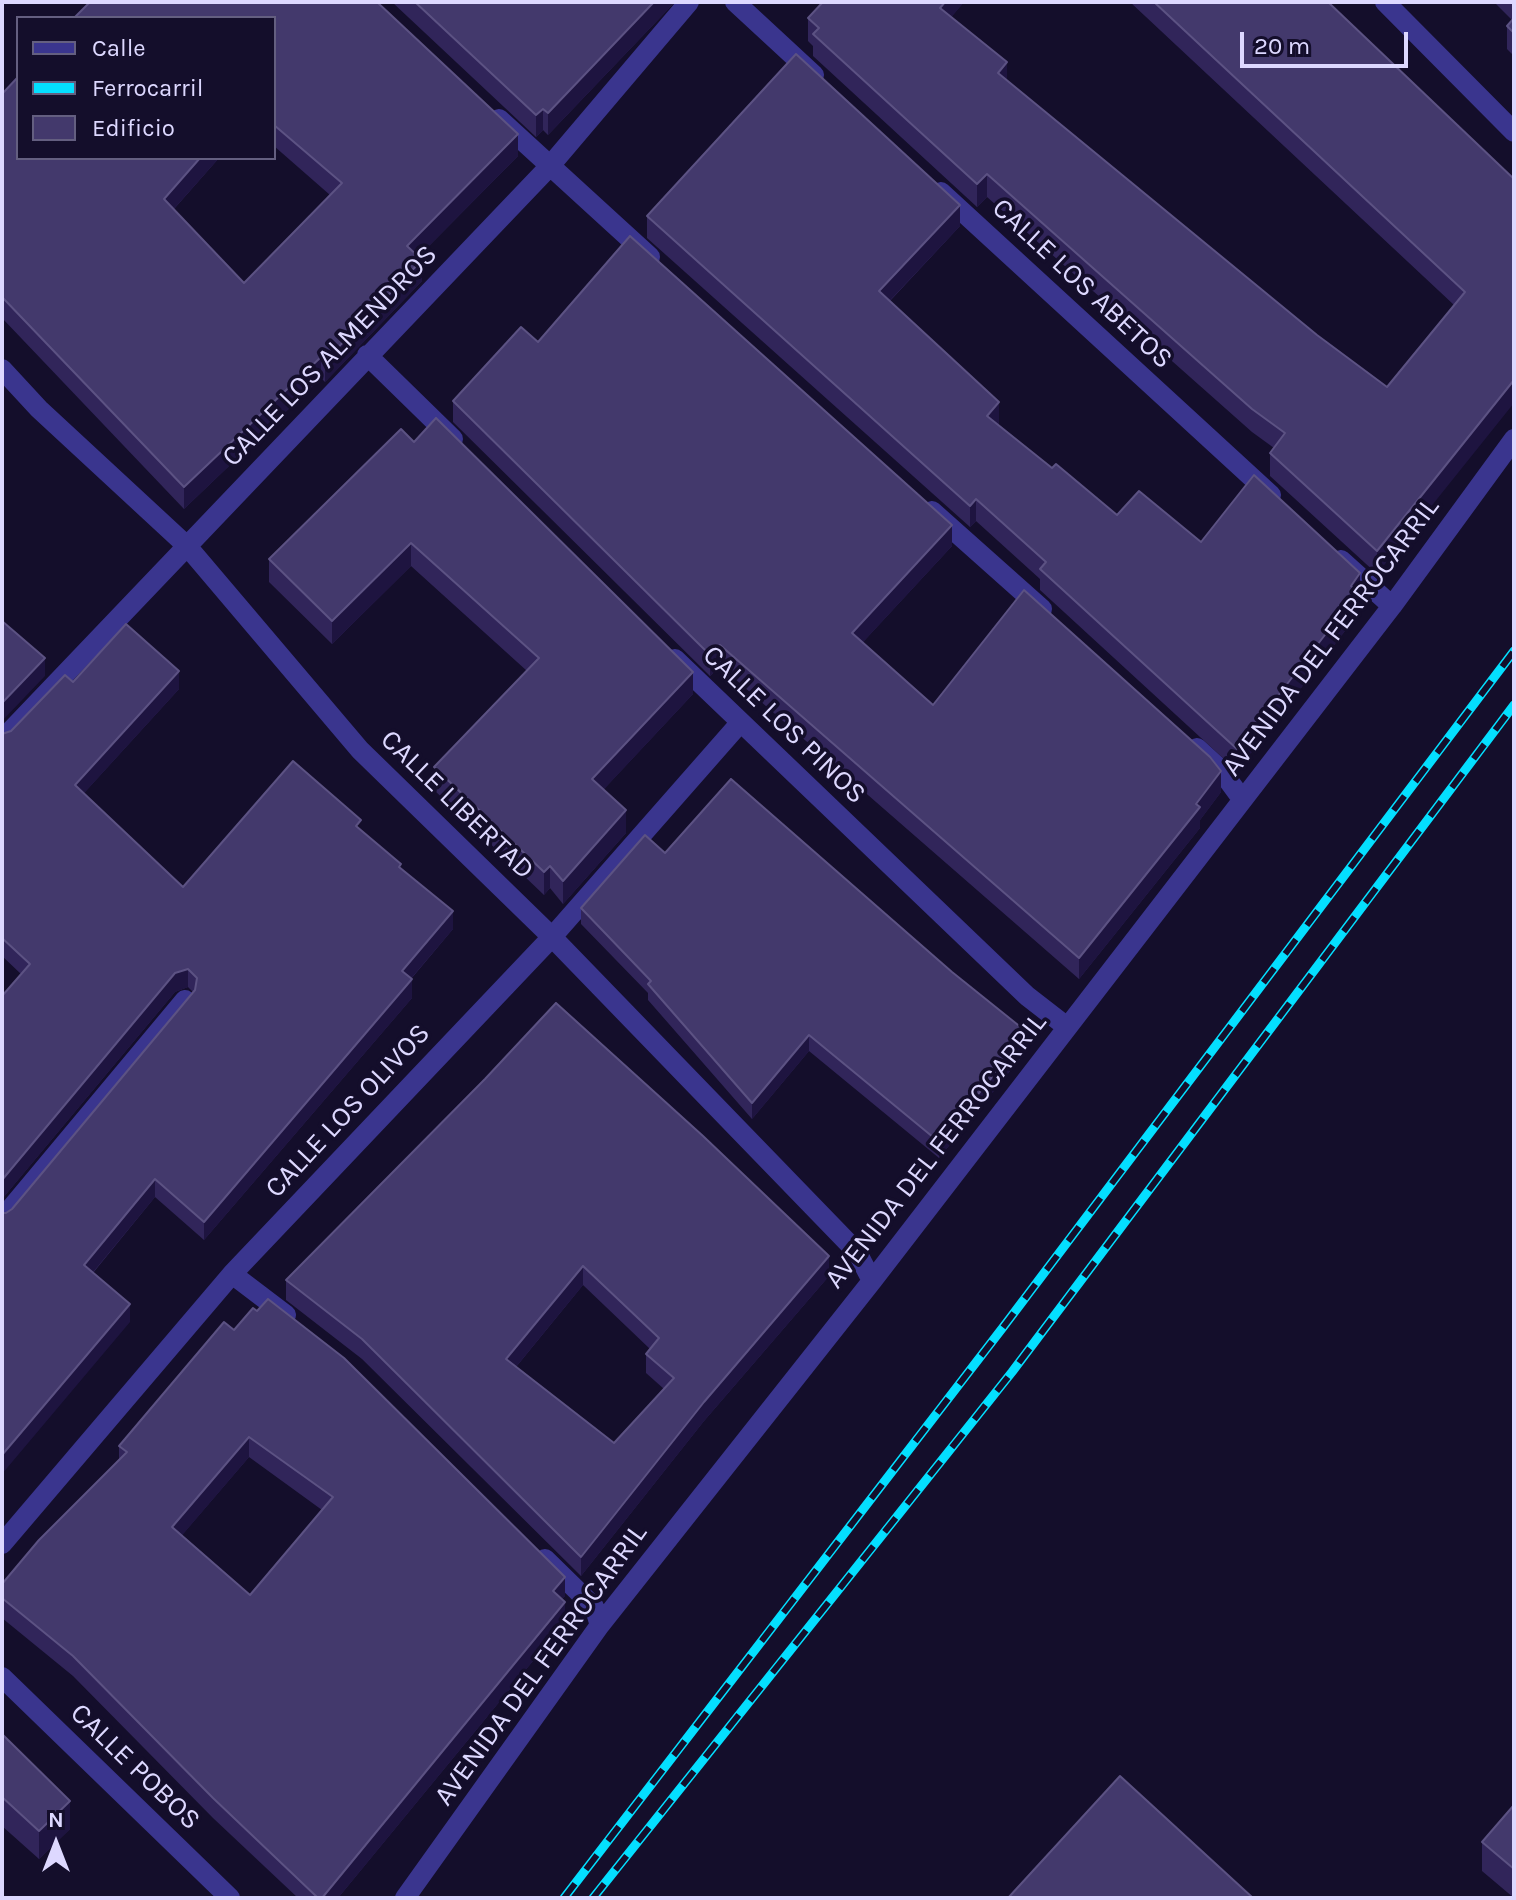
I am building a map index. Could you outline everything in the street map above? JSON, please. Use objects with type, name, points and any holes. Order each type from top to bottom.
[{"type":"street","name":"CALLE LOS ALMENDROS","points":[[2,740],[549,167],[689,2]]},
{"type":"street","points":[[735,2],[828,88]]},
{"type":"street","points":[[1385,2],[1514,132]]},
{"type":"street","points":[[483,104],[667,272]]},
{"type":"street","name":"CALLE LOS ABETOS","points":[[922,174],[1284,507]]},
{"type":"street","points":[[367,355],[469,455]]},
{"type":"street","name":"CALLE LIBERTAD","points":[[2,369],[39,409],[187,546],[360,750],[552,937],[857,1252],[872,1281]]},
{"type":"street","name":"AVENIDA DEL FERROCARRIL","points":[[405,1898],[600,1625],[872,1281],[1392,606],[1514,439]]},
{"type":"street","points":[[914,494],[1055,621]]},
{"type":"street","points":[[1331,550],[1392,606]]},
{"type":"street","name":"CALLE LOS PINOS","points":[[661,645],[1027,996],[1067,1027]]},
{"type":"street","name":"CALLE LOS OLIVOS","points":[[2,1544],[232,1274],[552,937],[740,723]]},
{"type":"street","points":[[1185,737],[1220,769],[1242,799]]},
{"type":"street","points":[[2,1219],[185,1000]]},
{"type":"street","points":[[232,1274],[297,1324]]},
{"type":"street","points":[[529,1542],[594,1607],[600,1625]]},
{"type":"street","name":"CALLE POBOS","points":[[2,1677],[230,1898]]},
{"type":"building","points":[[90,2],[377,2],[518,134],[407,246],[422,260],[325,361],[321,357],[184,487],[2,297],[2,94],[16,79],[16,160],[198,160],[164,199],[244,283],[342,183],[276,127],[276,16],[76,16]]},
{"type":"building","points":[[415,2],[654,2],[548,113],[543,109],[536,115]]},
{"type":"building","points":[[823,2],[945,2],[940,8],[1007,62],[998,73],[1317,335],[1387,387],[1465,292],[1154,2],[1328,2],[1514,179],[1514,380],[1377,551],[1270,453],[1285,433],[1252,409],[987,174],[977,184],[813,34],[819,28],[808,18]]},
{"type":"building","points":[[1514,18],[1514,33],[1507,26]]},
{"type":"building","points":[[796,54],[960,205],[879,291],[999,402],[987,416],[1052,468],[1056,464],[1117,515],[1139,491],[1201,542],[1254,475],[1360,573],[1351,586],[1358,592],[1237,749],[1040,569],[1046,562],[976,499],[970,506],[647,216]]},
{"type":"building","points":[[630,236],[952,525],[852,633],[933,705],[1024,590],[1210,757],[1221,771],[1196,804],[1200,807],[1079,958],[720,645],[710,655],[453,401],[521,327],[538,342]]},
{"type":"building","points":[[436,418],[693,672],[592,779],[626,810],[563,881],[550,866],[544,872],[434,767],[539,658],[411,543],[332,621],[269,559],[401,429],[414,442]]},
{"type":"building","points":[[2,621],[45,658],[2,703]]},
{"type":"building","points":[[126,624],[179,671],[75,785],[183,887],[293,761],[361,820],[356,826],[401,864],[399,867],[453,911],[402,971],[412,979],[204,1222],[155,1179],[84,1265],[130,1304],[2,1455],[2,1213],[12,1209],[195,990],[197,978],[188,969],[175,973],[2,1180],[2,996],[30,964],[2,938],[2,734],[11,731],[65,675],[73,682]]},
{"type":"building","points":[[731,779],[952,972],[1028,1033],[939,1142],[809,1035],[752,1103],[648,984],[651,981],[581,908],[645,835],[665,853]]},
{"type":"building","points":[[556,1003],[829,1256],[704,1402],[581,1557],[362,1339],[286,1280]],"holes":[[[583,1266],[659,1338],[646,1354],[674,1378],[614,1443],[506,1359]]]},
{"type":"building","points":[[268,1299],[344,1358],[565,1577],[553,1591],[565,1602],[322,1898],[318,1898],[213,1798],[73,1656],[2,1598],[2,1584],[39,1540],[127,1452],[119,1446],[224,1322],[234,1330],[253,1308],[257,1311]],"holes":[[[249,1437],[333,1497],[250,1595],[172,1527]]]},
{"type":"building","points":[[2,1734],[70,1801],[39,1831],[2,1797]]},
{"type":"building","points":[[1120,1776],[1253,1898],[1008,1898]]},
{"type":"building","points":[[1514,1805],[1514,1869],[1482,1842]]},
{"type":"railway","points":[[564,1898],[1004,1326],[1514,651]]},
{"type":"railway","points":[[593,1898],[1012,1372],[1514,705]]}]
